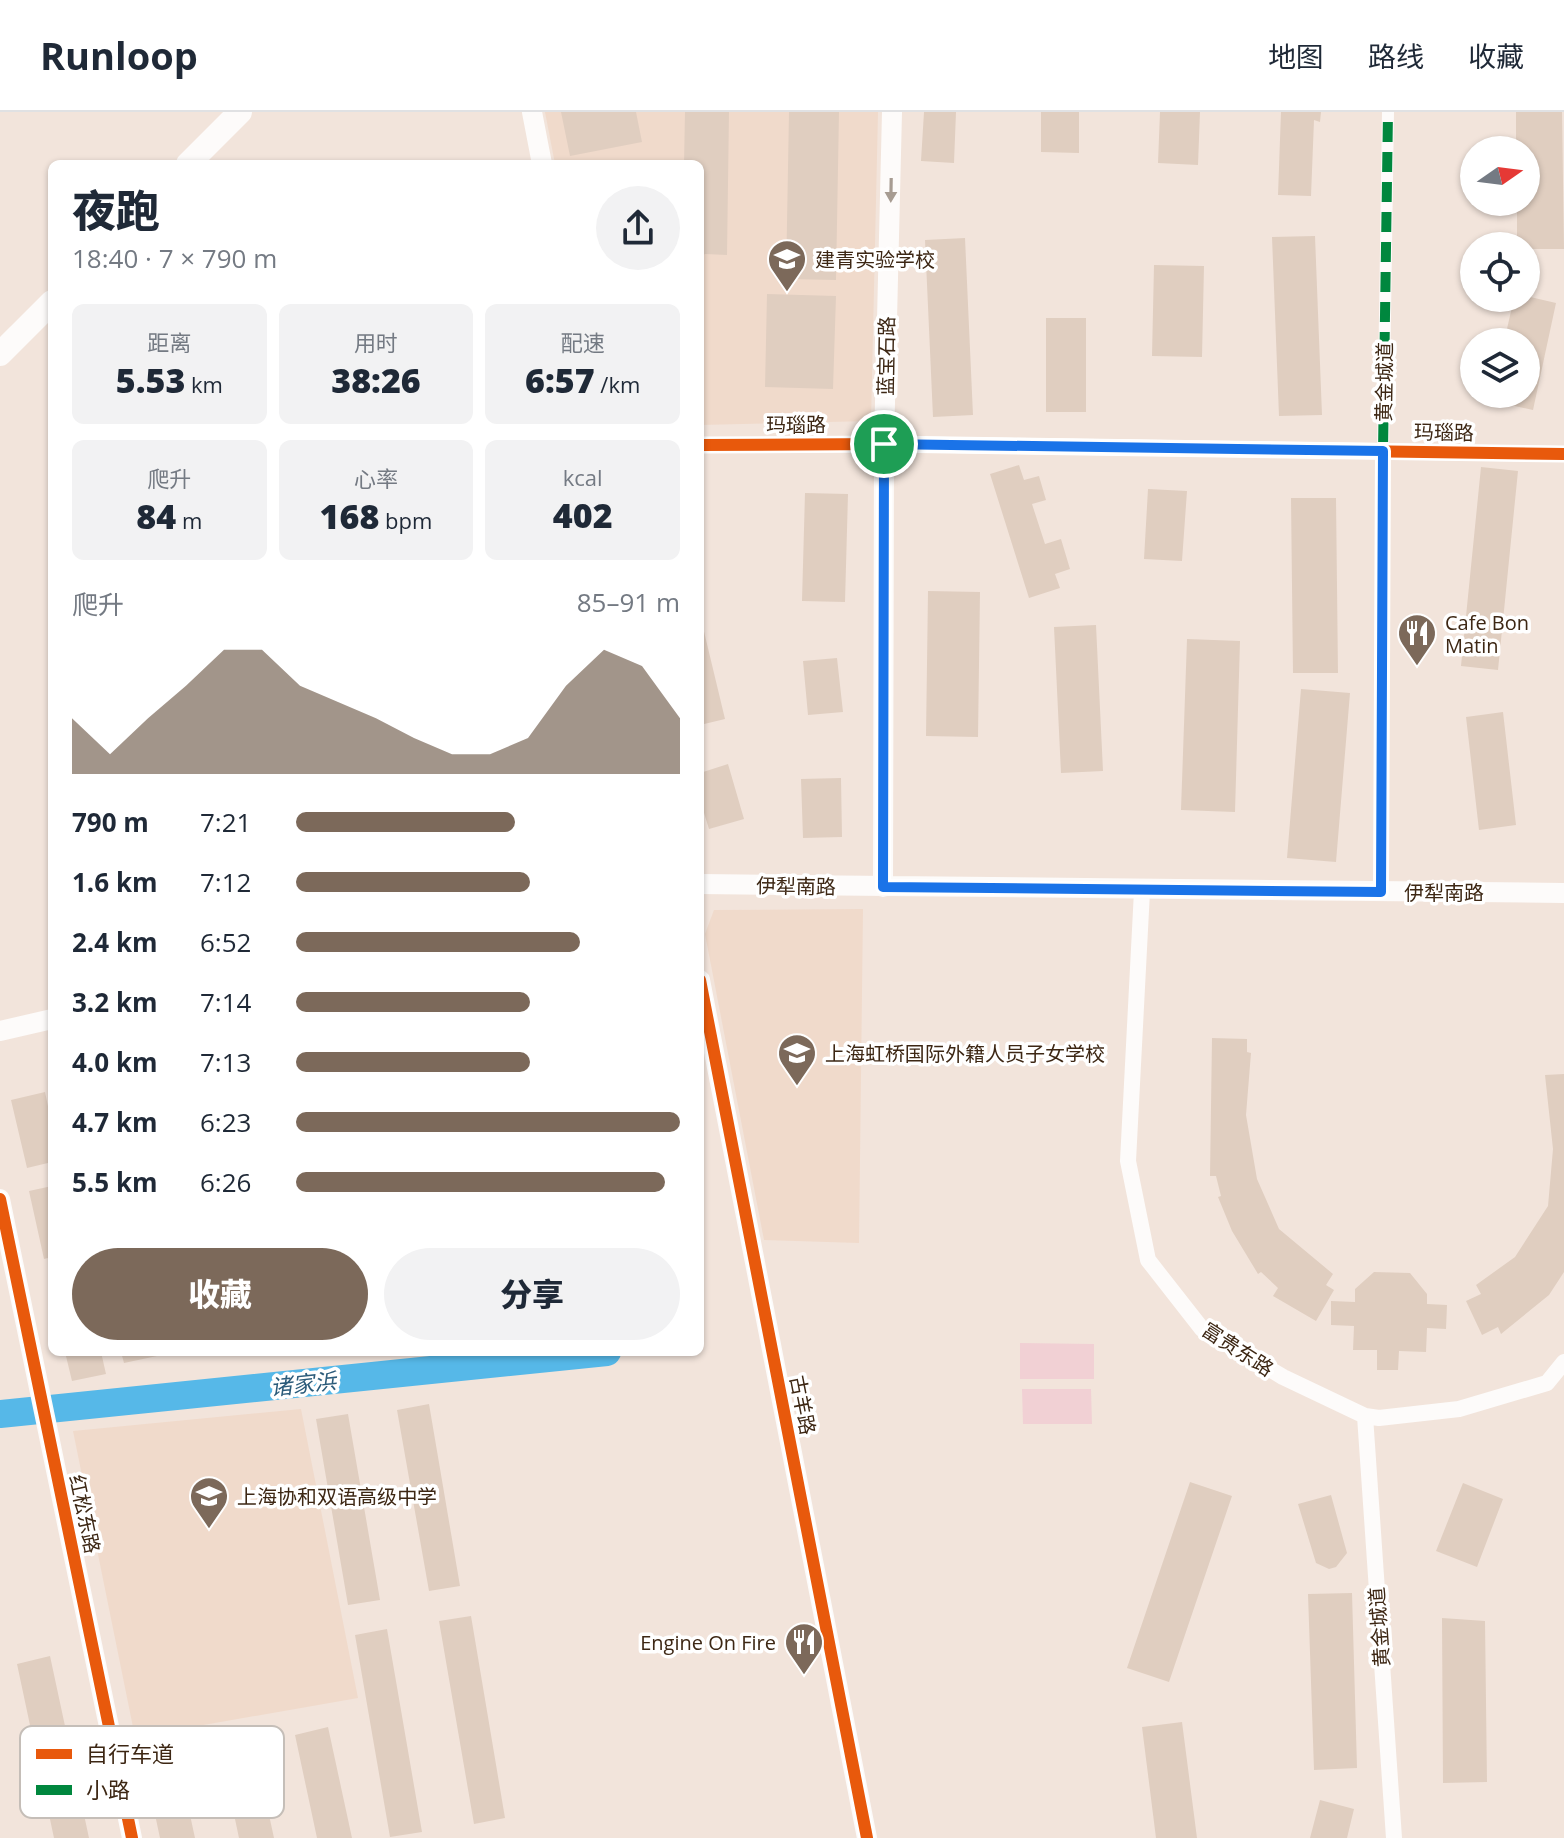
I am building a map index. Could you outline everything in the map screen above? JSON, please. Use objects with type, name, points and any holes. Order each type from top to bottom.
[{"type":"main road","points":[[192,160],[240,112]]},
{"type":"main road","points":[[0,354],[48,306]]},
{"type":"street","points":[[532,112],[541,160]]},
{"type":"street","name":"蓝宝石路","points":[[883,887],[884,444],[892,112]]},
{"type":"street","name":"黄金城道","points":[[1381,892],[1388,112]]},
{"type":"street","name":"玛瑙路","points":[[704,445],[884,444],[1564,454]]},
{"type":"street","name":"伊犁南路","points":[[704,884],[1564,893]]},
{"type":"street","name":"富贵东路","points":[[1142,891],[1128,1161],[1148,1260],[1202,1329],[1283,1377],[1365,1416],[1379,1418],[1459,1409],[1547,1383],[1564,1362]]},
{"type":"street","name":"古羊路","points":[[704,1001],[867,1838]]},
{"type":"street","points":[[0,1031],[48,1020]]},
{"type":"street","name":"红松东路","points":[[0,1199],[109,1726]]},
{"type":"street","name":"黄金城道","points":[[1365,1416],[1394,1838]]},
{"type":"street","name":"红松东路","points":[[128,1818],[132,1838]]},
{"type":"shaded area","name":"建青实验学校","points":[[545,112],[878,112],[871,421],[704,425],[704,160],[554,160]]},
{"type":"shaded area","name":"上海虹桥国际外籍人员子女学校","points":[[863,909],[859,1243],[764,1240],[705,934],[714,910]]},
{"type":"shaded area","points":[[1020,1343],[1094,1344],[1094,1379],[1020,1379]]},
{"type":"shaded area","points":[[1022,1389],[1091,1389],[1092,1424],[1023,1424]]},
{"type":"shaded area","name":"上海协和双语高级中学","points":[[301,1409],[358,1698],[198,1726],[133,1726],[73,1431]]},
{"type":"building","points":[[561,112],[636,112],[642,142],[570,156]]},
{"type":"building","points":[[685,112],[729,112],[727,255],[704,255],[704,160],[684,160]]},
{"type":"building","points":[[789,112],[839,112],[836,280],[786,279]]},
{"type":"building","points":[[924,112],[956,112],[954,163],[921,161]]},
{"type":"building","points":[[1041,112],[1079,112],[1079,153],[1041,152]]},
{"type":"building","points":[[1160,112],[1200,112],[1198,165],[1158,163]]},
{"type":"building","points":[[1281,112],[1321,112],[1320,122],[1314,120],[1311,196],[1278,195]]},
{"type":"building","points":[[1516,112],[1562,112],[1564,249],[1540,249],[1540,232],[1517,232],[1517,216],[1540,216],[1540,136],[1516,136]]},
{"type":"building","points":[[1315,236],[1322,415],[1279,416],[1272,237]]},
{"type":"building","points":[[965,238],[973,415],[933,417],[925,240]]},
{"type":"building","points":[[1154,265],[1204,266],[1202,357],[1152,356]]},
{"type":"building","points":[[767,294],[836,296],[833,389],[765,387]]},
{"type":"building","points":[[1540,299],[1556,303],[1540,377],[1540,328],[1507,328],[1511,312],[1540,312]]},
{"type":"building","points":[[1046,318],[1086,318],[1086,412],[1046,412]]},
{"type":"building","points":[[1019,465],[1024,480],[1039,476],[1046,500],[1032,504],[1045,544],[1061,539],[1070,569],[1055,574],[1060,588],[1029,598],[990,474]]},
{"type":"building","points":[[1481,467],[1518,471],[1498,670],[1461,666]]},
{"type":"building","points":[[1148,489],[1187,491],[1182,561],[1144,559]]},
{"type":"building","points":[[805,493],[848,494],[845,602],[802,601]]},
{"type":"building","points":[[1291,498],[1336,498],[1338,673],[1293,673]]},
{"type":"building","points":[[928,591],[980,592],[978,737],[926,736]]},
{"type":"building","points":[[1096,625],[1103,771],[1061,773],[1054,627]]},
{"type":"building","points":[[704,632],[725,719],[704,724]]},
{"type":"building","points":[[1187,639],[1240,641],[1235,812],[1181,810]]},
{"type":"building","points":[[837,658],[843,712],[808,715],[803,661]]},
{"type":"building","points":[[1301,689],[1350,693],[1336,862],[1287,858]]},
{"type":"building","points":[[1503,712],[1516,825],[1479,830],[1466,717]]},
{"type":"building","points":[[728,764],[744,819],[709,829],[704,813],[704,772]]},
{"type":"building","points":[[841,778],[842,837],[803,838],[801,779]]},
{"type":"building","points":[[1212,1038],[1247,1039],[1247,1052],[1251,1053],[1246,1115],[1257,1179],[1279,1229],[1333,1274],[1326,1285],[1334,1290],[1316,1321],[1273,1296],[1278,1288],[1261,1272],[1258,1274],[1232,1231],[1218,1197],[1221,1196],[1216,1176],[1210,1176]]},
{"type":"building","points":[[1564,1074],[1564,1272],[1549,1295],[1501,1334],[1498,1327],[1482,1335],[1466,1301],[1481,1294],[1476,1285],[1515,1257],[1548,1206],[1553,1149],[1545,1075]]},
{"type":"building","points":[[45,1092],[48,1163],[27,1168],[11,1100]]},
{"type":"building","points":[[48,1187],[48,1258],[44,1259],[29,1191]]},
{"type":"building","points":[[1374,1272],[1410,1273],[1427,1294],[1427,1304],[1447,1305],[1446,1329],[1427,1328],[1426,1352],[1399,1351],[1398,1370],[1377,1370],[1377,1350],[1353,1350],[1354,1326],[1331,1325],[1331,1301],[1355,1302],[1355,1289]]},
{"type":"building","points":[[66,1356],[102,1356],[106,1374],[72,1381]]},
{"type":"building","points":[[122,1356],[157,1356],[124,1363]]},
{"type":"building","points":[[429,1404],[460,1586],[429,1591],[397,1410]]},
{"type":"building","points":[[348,1414],[380,1600],[348,1605],[316,1419]]},
{"type":"building","points":[[1190,1482],[1232,1496],[1169,1682],[1127,1668]]},
{"type":"building","points":[[1463,1483],[1503,1499],[1477,1567],[1436,1551]]},
{"type":"building","points":[[1331,1495],[1347,1553],[1336,1567],[1329,1569],[1316,1563],[1298,1504]]},
{"type":"building","points":[[1352,1593],[1357,1768],[1314,1770],[1308,1594]]},
{"type":"building","points":[[471,1616],[505,1818],[474,1824],[439,1621]]},
{"type":"building","points":[[1442,1618],[1485,1621],[1487,1782],[1443,1783]]},
{"type":"building","points":[[387,1629],[422,1832],[390,1837],[355,1635]]},
{"type":"building","points":[[50,1656],[65,1726],[30,1726],[17,1664]]},
{"type":"building","points":[[1182,1722],[1197,1838],[1156,1838],[1142,1727]]},
{"type":"building","points":[[328,1727],[352,1838],[317,1838],[295,1735]]},
{"type":"building","points":[[1320,1800],[1354,1809],[1347,1838],[1310,1838]]},
{"type":"building","points":[[50,1818],[85,1818],[89,1838],[54,1838]]},
{"type":"building","points":[[156,1818],[191,1818],[195,1838],[160,1838]]},
{"type":"building","points":[[235,1818],[270,1818],[274,1838],[239,1838]]},
{"type":"waterway","name":"诸家浜","points":[[0,1414],[568,1356]]},
{"type":"marked path","points":[[1381,892],[1388,112]]},
{"type":"cycle path","points":[[704,445],[884,444],[1564,454]]},
{"type":"cycle path","points":[[704,1001],[867,1838]]},
{"type":"cycle path","points":[[0,1199],[109,1726]]},
{"type":"cycle path","points":[[128,1818],[132,1838]]},
{"type":"place","name":"建青实验学校","points":[[787,293]]},
{"type":"place","name":"Cafe Bon Matin","points":[[1417,667]]},
{"type":"place","name":"上海虹桥国际外籍人员子女学校","points":[[797,1087]]},
{"type":"place","name":"上海协和双语高级中学","points":[[209,1530]]},
{"type":"place","name":"Engine On Fire","points":[[804,1676]]},
{"type":"route","points":[[884,444],[1383,451],[1381,892],[883,887],[884,444]]}]
